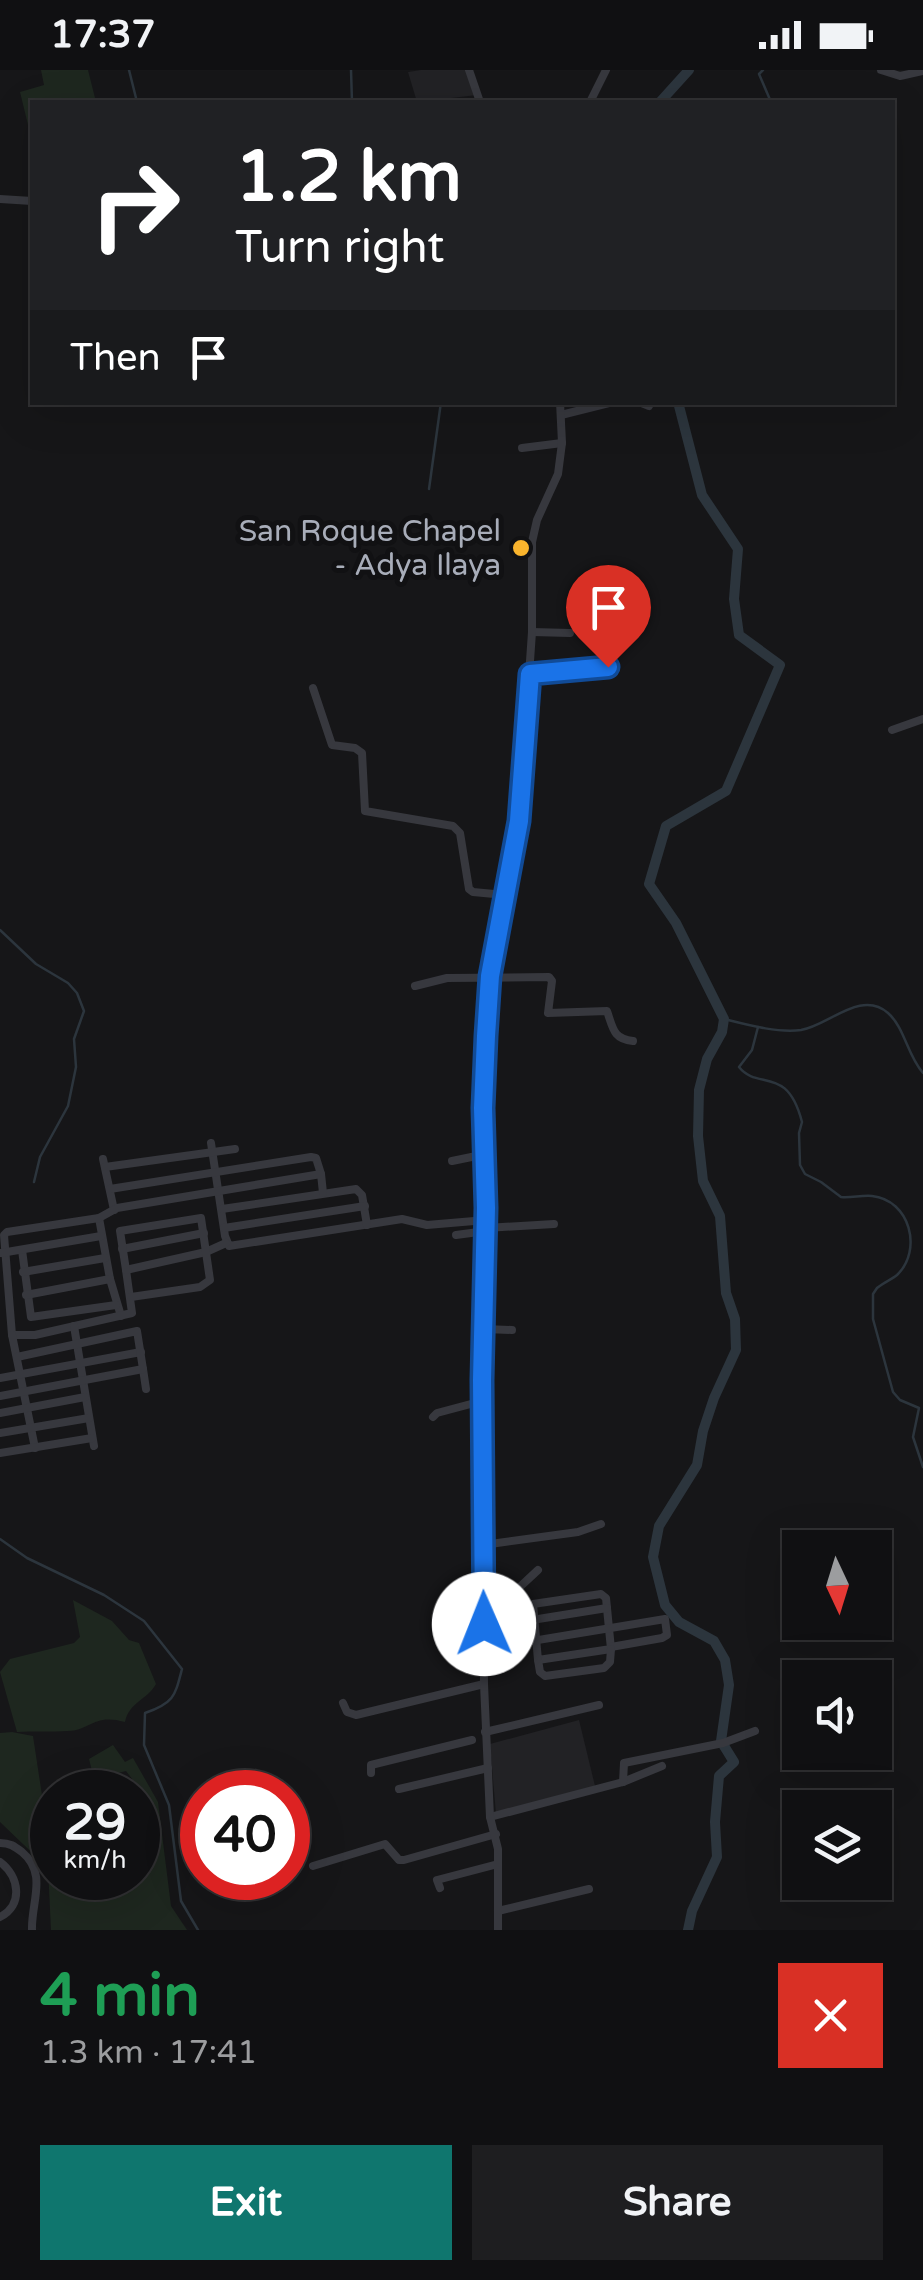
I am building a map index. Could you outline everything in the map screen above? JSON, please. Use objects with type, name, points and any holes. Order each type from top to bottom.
[{"type":"street","points":[[469,70],[479,100]]},
{"type":"street","points":[[591,100],[606,70]]},
{"type":"street","points":[[881,70],[900,76],[923,70]]},
{"type":"street","points":[[0,198],[30,201]]},
{"type":"street","points":[[498,1930],[496,1834],[490,1816],[488,1768],[481,1737],[486,1227],[483,1108],[490,976],[519,821],[532,632],[532,542],[537,520],[558,474],[560,405]]},
{"type":"street","points":[[561,415],[601,405]]},
{"type":"street","points":[[522,448],[562,443]]},
{"type":"street","points":[[532,632],[570,633]]},
{"type":"street","points":[[530,674],[608,667]]},
{"type":"street","points":[[313,688],[332,745],[355,748],[362,753],[365,811],[453,826],[460,833],[469,889],[505,895]]},
{"type":"street","points":[[892,730],[923,719]]},
{"type":"street","points":[[415,986],[447,978],[552,978],[548,1012],[607,1011],[614,1033],[622,1040],[633,1041]]},
{"type":"street","points":[[114,1210],[104,1163],[212,1148],[235,1149]]},
{"type":"street","points":[[212,1148],[229,1246],[402,1219],[427,1225],[486,1227],[554,1224]]},
{"type":"street","points":[[452,1160],[486,1154]]},
{"type":"street","points":[[110,1189],[311,1157],[316,1158],[321,1174],[322,1193]]},
{"type":"street","points":[[35,1448],[4,1306],[2,1252],[7,1232],[321,1174]]},
{"type":"street","points":[[222,1209],[356,1189],[362,1195],[368,1225]]},
{"type":"street","points":[[224,1228],[365,1206]]},
{"type":"street","points":[[130,1297],[205,1285],[210,1280],[199,1216],[120,1231],[132,1312],[146,1389]]},
{"type":"street","points":[[99,1218],[105,1258],[122,1316]]},
{"type":"street","points":[[456,1235],[486,1227]]},
{"type":"street","points":[[122,1248],[204,1233]]},
{"type":"street","points":[[2,1252],[100,1236]]},
{"type":"street","points":[[126,1270],[206,1252],[226,1242]]},
{"type":"street","points":[[22,1250],[31,1317],[116,1304]]},
{"type":"street","points":[[23,1272],[105,1258]]},
{"type":"street","points":[[26,1294],[110,1279]]},
{"type":"street","points":[[12,1335],[19,1338],[132,1312]]},
{"type":"street","points":[[0,1454],[93,1442],[74,1326]]},
{"type":"street","points":[[484,1329],[512,1330]]},
{"type":"street","points":[[17,1358],[137,1331]]},
{"type":"street","points":[[0,1378],[140,1352]]},
{"type":"street","points":[[0,1396],[143,1369]]},
{"type":"street","points":[[0,1413],[85,1397]]},
{"type":"street","points":[[433,1417],[482,1400]]},
{"type":"street","points":[[0,1433],[89,1418]]},
{"type":"street","points":[[484,1545],[578,1532],[601,1524]]},
{"type":"street","points":[[484,1598],[510,1596],[538,1570]]},
{"type":"street","points":[[601,1594],[606,1598],[610,1662],[604,1668],[545,1676],[540,1672],[532,1620],[531,1606],[601,1594]]},
{"type":"street","points":[[532,1620],[607,1608]]},
{"type":"street","points":[[484,1649],[665,1619],[667,1630],[662,1638],[538,1660]]},
{"type":"street","points":[[343,1703],[347,1712],[356,1715],[484,1684]]},
{"type":"street","points":[[370,1773],[371,1765],[599,1706]]},
{"type":"street","points":[[623,1782],[624,1762],[721,1744],[754,1731]]},
{"type":"street","points":[[490,1816],[623,1782],[662,1766]]},
{"type":"street","points":[[399,1790],[488,1768]]},
{"type":"street","points":[[312,1866],[385,1844],[399,1860],[404,1860],[496,1834]]},
{"type":"street","points":[[0,1843],[22,1852],[35,1868],[38,1880],[30,1930]]},
{"type":"street","points":[[0,1862],[13,1874],[16,1885],[11,1908],[0,1917]]},
{"type":"street","points":[[440,1888],[437,1880],[498,1864]]},
{"type":"street","points":[[498,1911],[589,1889]]},
{"type":"shaded area","points":[[41,70],[88,70],[96,100],[30,100],[30,133],[20,92],[44,85]]},
{"type":"shaded area","points":[[467,70],[477,95],[416,100],[408,72]]},
{"type":"shaded area","points":[[73,1600],[112,1621],[129,1640],[139,1643],[156,1684],[130,1710],[125,1722],[106,1719],[76,1730],[17,1732],[0,1672],[10,1659],[74,1643],[80,1637]]},
{"type":"shaded area","points":[[579,1720],[595,1786],[496,1814],[490,1744]]},
{"type":"shaded area","points":[[0,1733],[33,1736],[38,1770],[30,1770],[30,1851],[0,1822]]},
{"type":"shaded area","points":[[113,1745],[125,1762],[133,1758],[140,1770],[92,1770],[89,1759]]},
{"type":"shaded area","points":[[160,1818],[171,1906],[187,1930],[51,1930],[50,1900],[160,1900]]},
{"type":"waterway","points":[[129,70],[136,100]]},
{"type":"waterway","points":[[351,70],[352,100]]},
{"type":"waterway","points":[[662,100],[689,70]]},
{"type":"waterway","points":[[763,70],[759,74],[770,100]]},
{"type":"waterway","points":[[429,489],[441,405]]},
{"type":"waterway","points":[[679,405],[702,495],[738,549],[734,599],[739,635],[780,665],[726,791],[666,826],[649,884],[676,923],[724,1019],[699,1090],[698,1136],[703,1181],[720,1216],[726,1293],[735,1319],[736,1350],[714,1398],[697,1465],[659,1526],[653,1557],[665,1605],[679,1622],[714,1641],[725,1660],[729,1685],[721,1741],[734,1762],[719,1776],[717,1857],[692,1911],[688,1930]]},
{"type":"waterway","points":[[0,930],[36,964],[68,983],[84,1011],[74,1039],[76,1067],[68,1106],[40,1157],[34,1182]]},
{"type":"waterway","points":[[724,1019],[792,1031],[856,1007],[878,1007],[894,1019],[923,1073]]},
{"type":"waterway","points":[[758,1027],[752,1050],[739,1067],[755,1078],[780,1085],[796,1104],[802,1122],[800,1165],[805,1174],[841,1197],[872,1196],[885,1200],[896,1207],[908,1228],[911,1240],[905,1265],[873,1294],[873,1319],[893,1392],[900,1400],[919,1408],[913,1437],[923,1467]]},
{"type":"waterway","points":[[0,1539],[27,1558],[104,1595],[144,1621],[182,1669],[172,1697],[145,1713],[144,1745],[169,1805],[181,1901],[198,1930]]},
{"type":"place","name":"San Roque Chapel - Adya Ilaya","points":[[521,548]]},
{"type":"route","points":[[484,1624],[483,1108],[490,976],[519,821],[530,674],[608,667]]}]
